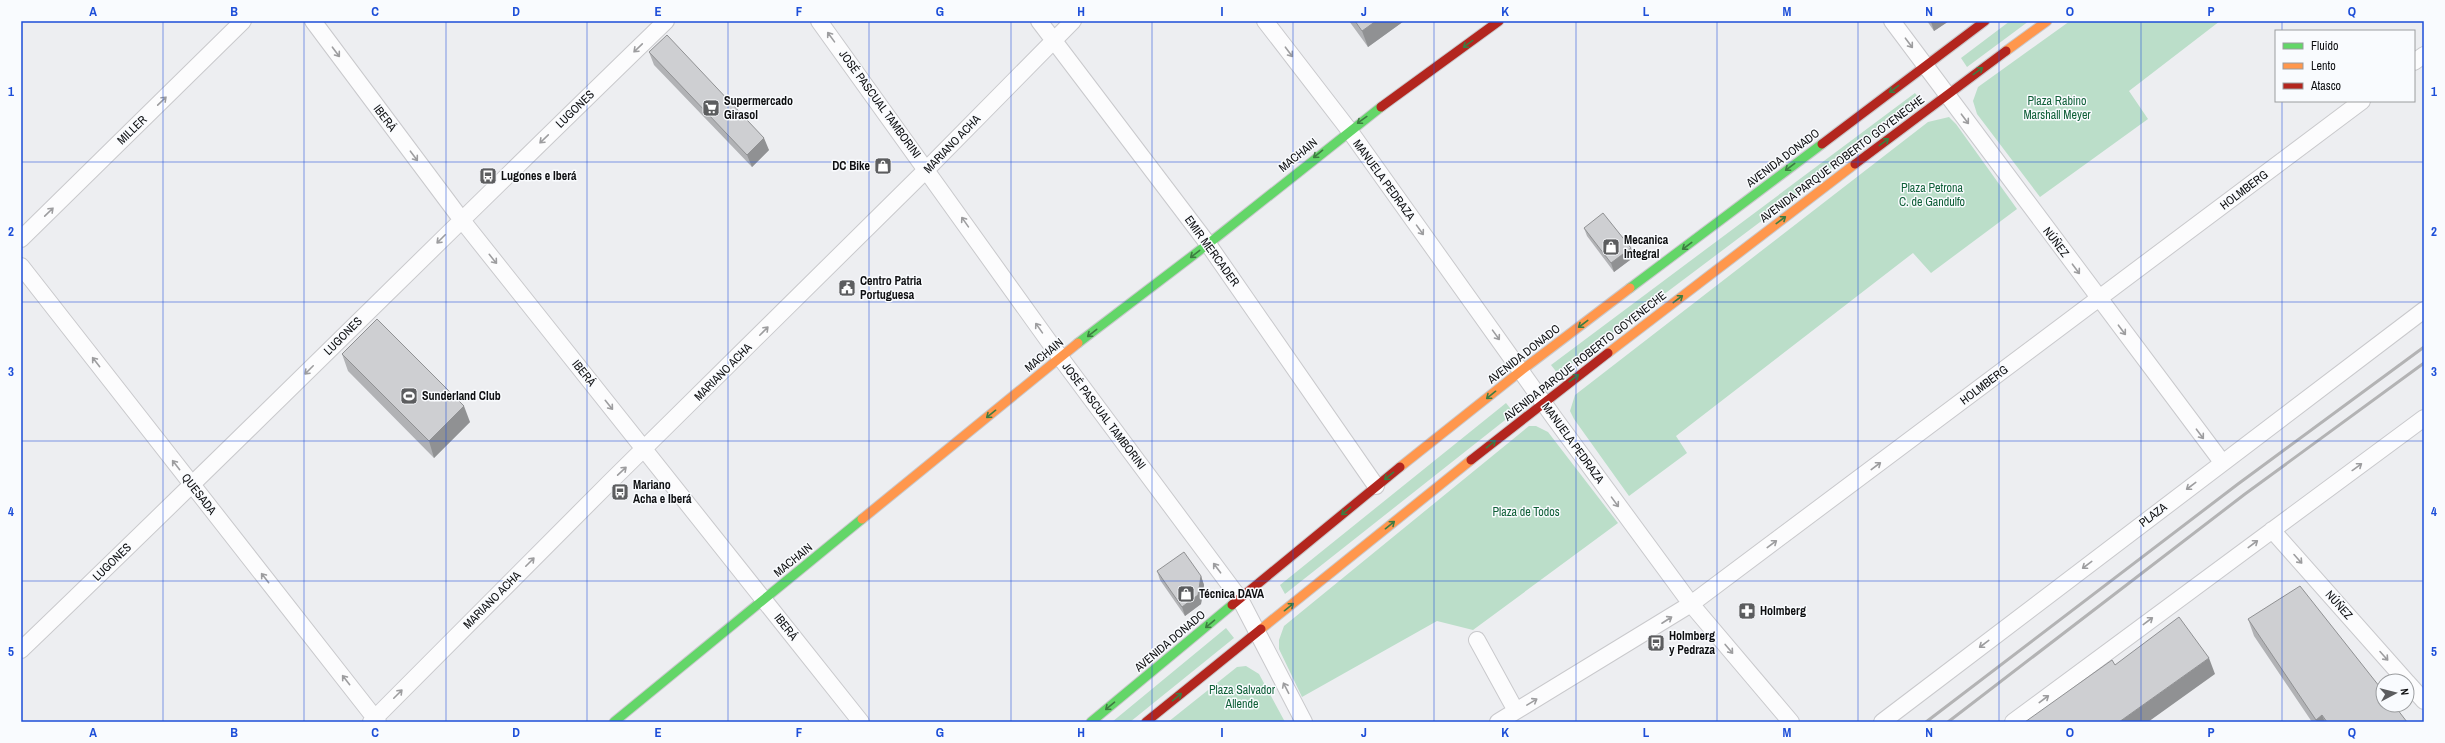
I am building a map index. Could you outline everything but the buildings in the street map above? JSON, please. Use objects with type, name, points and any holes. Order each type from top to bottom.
[{"type":"main road","name":"MACHAIN","points":[[614,722],[1060,358],[1208,244],[1349,130],[1499,21]]},
{"type":"main road","name":"AVENIDA DONADO","points":[[1091,722],[1376,486],[1522,370],[1985,21]]},
{"type":"main road","name":"AVENIDA PARQUE ROBERTO GOYENECHE","points":[[1146,722],[1543,402],[1947,94],[2047,21]]},
{"type":"street","name":"MILLER","points":[[21,239],[243,21]]},
{"type":"street","name":"IBERÁ","points":[[313,21],[461,219],[765,599],[861,722]]},
{"type":"street","name":"LUGONES","points":[[21,650],[192,485],[461,219],[666,21]]},
{"type":"street","name":"JOSÉ PASCUAL TAMBORINI","points":[[819,21],[927,169],[1060,358],[1240,599],[1304,722]]},
{"type":"street","name":"EMIR MERCADER","points":[[1039,21],[1208,244],[1376,486]]},
{"type":"street","name":"MARIANO ACHA","points":[[375,721],[610,482],[927,169],[1073,21]]},
{"type":"street","name":"MANUELA PEDRAZA","points":[[1265,21],[1349,130],[1522,370],[1543,402],[1691,604],[1791,722]]},
{"type":"street","name":"NÚÑEZ","points":[[1892,21],[2222,462]]},
{"type":"street","points":[[2415,61],[2424,55]]},
{"type":"street","name":"HOLMBERG","points":[[1498,722],[1691,604],[2361,102]]},
{"type":"street","name":"QUESADA","points":[[21,266],[375,721]]},
{"type":"street","name":"PLAZA","points":[[1882,722],[2222,462],[2424,310]]},
{"type":"street","points":[[2012,722],[2424,418]]},
{"type":"street","name":"NÚÑEZ","points":[[2272,530],[2400,673]]},
{"type":"street","points":[[1477,640],[1516,711]]},
{"type":"street","name":"NÚÑEZ","points":[[2415,690],[2424,701]]},
{"type":"green space","points":[[2010,21],[2029,21],[1967,67],[1961,58]]},
{"type":"green space","name":"Plaza Rabino Marshall Meyer","points":[[2070,21],[2220,21],[2129,91],[2148,119],[2040,197],[1977,114],[1973,101],[1978,87]]},
{"type":"green space","points":[[1915,93],[1921,101],[1558,374],[1551,365]]},
{"type":"green space","name":"Plaza Petrona C. de Gandulfo","points":[[1949,117],[1956,124],[2017,209],[1931,273],[1913,253],[1676,436],[1687,453],[1629,496],[1574,419],[1570,411],[1575,395],[1928,122]]},
{"type":"green space","points":[[1506,403],[1514,413],[1285,594],[1280,585]]},
{"type":"green space","name":"Plaza de Todos","points":[[1529,426],[1536,426],[1548,432],[1618,523],[1473,630],[1437,621],[1302,697],[1279,649],[1279,640],[1284,626]]},
{"type":"green space","points":[[1226,628],[1234,638],[1130,722],[1112,722]]},
{"type":"green space","name":"Plaza Salvador Allende","points":[[1246,666],[1259,674],[1285,722],[1168,722],[1237,667]]},
{"type":"railway","points":[[1926,722],[2238,484],[2424,347]]},
{"type":"railway","points":[[1948,722],[2245,494],[2424,363]]},
{"type":"traffic: fast","points":[[1078,343],[1208,244],[1381,107]]},
{"type":"traffic: fast","points":[[1630,288],[1822,144]]},
{"type":"traffic: fast","points":[[614,722],[862,519]]},
{"type":"traffic: fast","points":[[1091,722],[1232,605]]},
{"type":"traffic: slow","points":[[2006,51],[2047,21]]},
{"type":"traffic: slow","points":[[1608,353],[1855,164]]},
{"type":"traffic: slow","points":[[1400,467],[1522,370],[1630,288]]},
{"type":"traffic: slow","points":[[862,519],[1078,343]]},
{"type":"traffic: slow","points":[[1261,629],[1471,460]]},
{"type":"traffic: jam","points":[[1381,107],[1499,21]]},
{"type":"traffic: jam","points":[[1822,144],[1985,21]]},
{"type":"traffic: jam","points":[[1855,164],[2006,51]]},
{"type":"traffic: jam","points":[[1471,460],[1608,353]]},
{"type":"traffic: jam","points":[[1232,605],[1400,467]]},
{"type":"traffic: jam","points":[[1146,722],[1261,629]]},
{"type":"place","name":"Supermercado Girasol","points":[[711,108]]},
{"type":"place","name":"DC Bike","points":[[883,166]]},
{"type":"place","name":"Lugones e Iberá","points":[[488,176]]},
{"type":"place","name":"Mecanica Integral","points":[[1611,247]]},
{"type":"place","name":"Centro Patria Portuguesa","points":[[847,288]]},
{"type":"place","name":"Sunderland Club","points":[[409,396]]},
{"type":"place","name":"Mariano Acha e Iberá","points":[[620,492]]},
{"type":"place","name":"Técnica DAVA","points":[[1186,594]]},
{"type":"place","name":"Holmberg","points":[[1747,611]]},
{"type":"place","name":"Holmberg y Pedraza","points":[[1656,643]]}]
